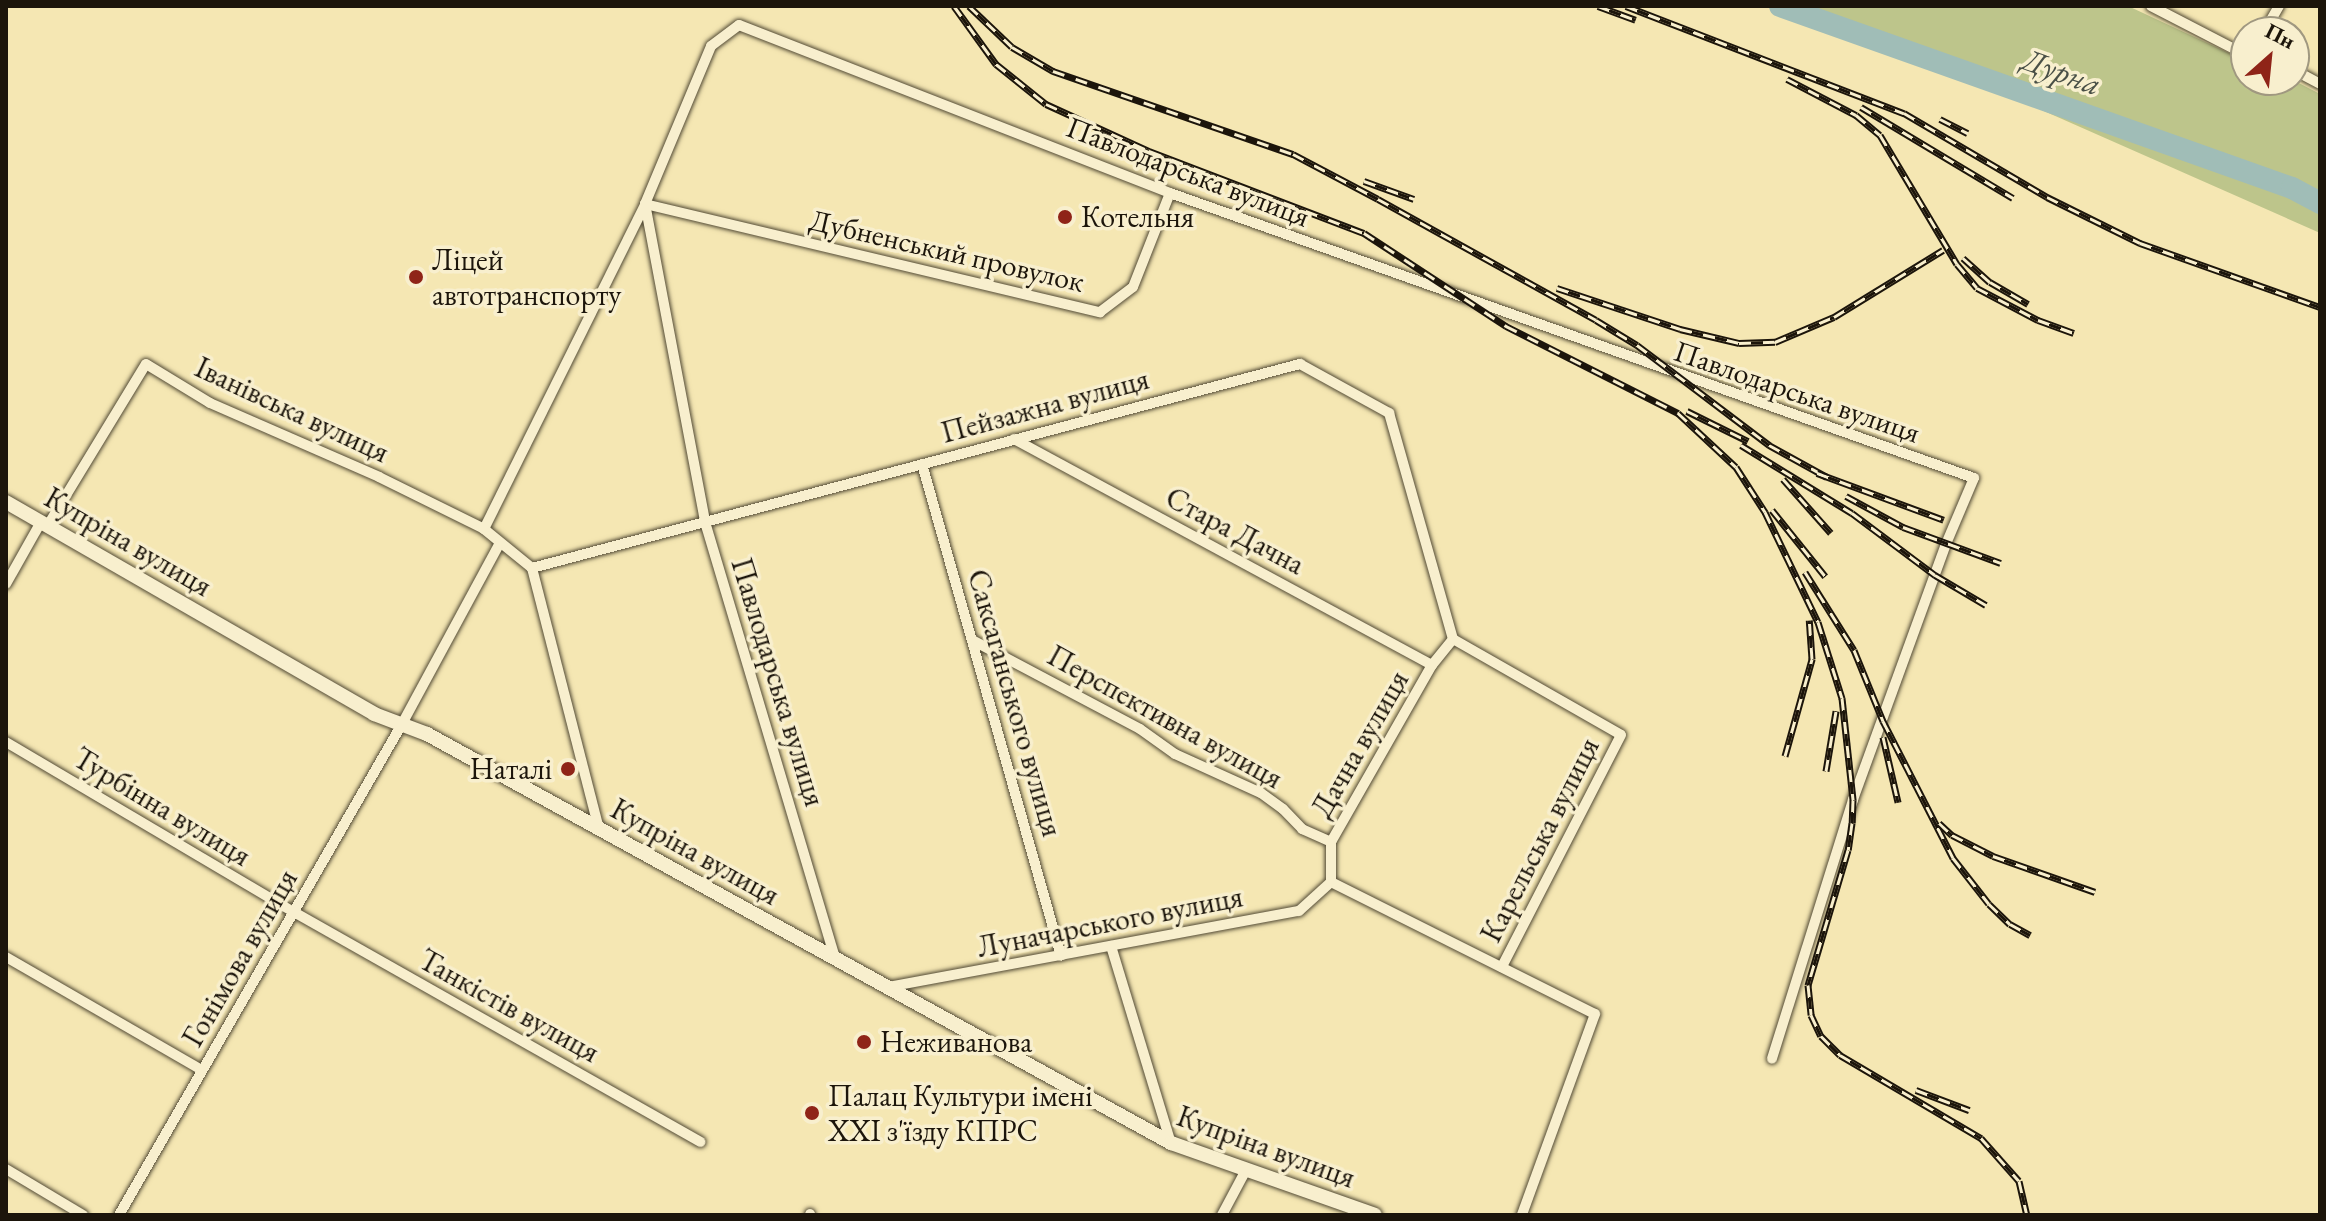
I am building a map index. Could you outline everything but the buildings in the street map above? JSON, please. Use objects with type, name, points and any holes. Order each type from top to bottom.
[{"type":"main road","name":"Купріна вулиця","points":[[6,502],[374,714],[402,724],[599,829],[1171,1143],[1375,1215]]},
{"type":"street","points":[[2151,6],[2230,47]]},
{"type":"street","name":"Павлодарська вулиця","points":[[835,958],[705,521],[645,204],[711,46],[739,25],[1170,193],[1974,478],[1946,544],[1853,800],[1772,1059]]},
{"type":"street","name":"Дубненський провулок","points":[[645,204],[1100,312],[1133,287],[1170,193]]},
{"type":"street","points":[[484,529],[645,204]]},
{"type":"street","name":"Іванівська вулиця","points":[[45,524],[146,364],[210,403],[379,477],[484,529],[532,568]]},
{"type":"street","name":"Пейзажна вулиця","points":[[705,521],[1300,364],[1389,413],[1453,639]]},
{"type":"street","name":"Стара Дачна","points":[[1014,439],[1432,665]]},
{"type":"street","name":"Саксаганського вулиця","points":[[922,464],[1061,956]]},
{"type":"street","points":[[599,829],[532,568],[705,521]]},
{"type":"street","points":[[6,584],[45,524]]},
{"type":"street","points":[[402,724],[500,543]]},
{"type":"street","name":"Дачна вулиця","points":[[1331,882],[1331,842],[1432,665],[1453,639]]},
{"type":"street","name":"Карельська вулиця","points":[[1453,639],[1621,735],[1502,967]]},
{"type":"street","name":"Перспективна вулиця","points":[[972,640],[1140,729],[1175,754],[1261,793],[1302,829],[1331,842]]},
{"type":"street","name":"Гонімова вулиця","points":[[119,1215],[402,724]]},
{"type":"street","name":"Турбінна вулиця","points":[[6,742],[294,912]]},
{"type":"street","points":[[1331,882],[1595,1014],[1522,1215]]},
{"type":"street","name":"Луначарського вулиця","points":[[888,987],[1299,911],[1331,882]]},
{"type":"street","name":"Танкістів вулиця","points":[[294,912],[701,1142]]},
{"type":"street","points":[[1111,946],[1171,1143]]},
{"type":"street","points":[[6,957],[202,1070]]},
{"type":"street","points":[[1222,1215],[1247,1168]]},
{"type":"street","points":[[6,1169],[83,1215]]},
{"type":"green space","points":[[1806,6],[2128,6],[2230,54],[2230,96],[2310,96],[2310,89],[2320,94],[2320,233]]},
{"type":"waterway","name":"Дурна","points":[[1780,6],[2292,188],[2320,203]]},
{"type":"railway","points":[[954,6],[996,64],[1046,104],[1149,151],[1364,233],[1506,326],[1678,413],[1736,467],[1765,512],[1818,622],[1842,698],[1853,800],[1852,823],[1848,850],[1808,985],[1811,1015],[1821,1036],[1840,1055],[1981,1138],[2019,1181],[2027,1215]]},
{"type":"railway","points":[[969,6],[1012,47],[1053,71],[1293,154],[1378,199],[1637,345],[1769,445],[1827,477]]},
{"type":"railway","points":[[1598,6],[1636,20]]},
{"type":"railway","points":[[1626,6],[1904,113],[2047,197],[2140,243],[2320,307]]},
{"type":"railway","points":[[1787,79],[1856,115],[1880,135],[1957,264],[1977,288],[2038,320],[2074,333]]},
{"type":"railway","points":[[1861,107],[2013,198]]},
{"type":"railway","points":[[1940,119],[1968,133]]},
{"type":"railway","points":[[1364,181],[1414,199]]},
{"type":"railway","points":[[1557,288],[1680,329],[1739,343],[1775,342],[1834,317],[1943,250]]},
{"type":"railway","points":[[1963,258],[1990,282],[2028,304]]},
{"type":"railway","points":[[1687,411],[1748,441]]},
{"type":"railway","points":[[1741,445],[1852,513],[1935,575],[1986,605]]},
{"type":"railway","points":[[1817,473],[1944,520]]},
{"type":"railway","points":[[1783,479],[1831,533]]},
{"type":"railway","points":[[1846,496],[1903,527],[2001,563]]},
{"type":"railway","points":[[1772,510],[1825,576]]},
{"type":"railway","points":[[1805,572],[1854,650],[1883,721],[1953,858],[1989,904],[2010,924],[2030,935]]},
{"type":"railway","points":[[1785,756],[1812,659],[1809,620]]},
{"type":"railway","points":[[1826,771],[1836,711]]},
{"type":"railway","points":[[1883,737],[1898,802]]},
{"type":"railway","points":[[1939,823],[1952,835],[1993,856],[2095,892]]},
{"type":"railway","points":[[1916,1090],[1969,1110]]},
{"type":"place","name":"Котельня","points":[[1065,217]]},
{"type":"place","name":"Ліцей автотранспорту","points":[[416,277]]},
{"type":"place","name":"Наталі","points":[[568,769]]},
{"type":"place","name":"Неживанова","points":[[864,1042]]},
{"type":"place","name":"Палац Культури імені XXI з'їзду КПРС","points":[[812,1113]]}]
